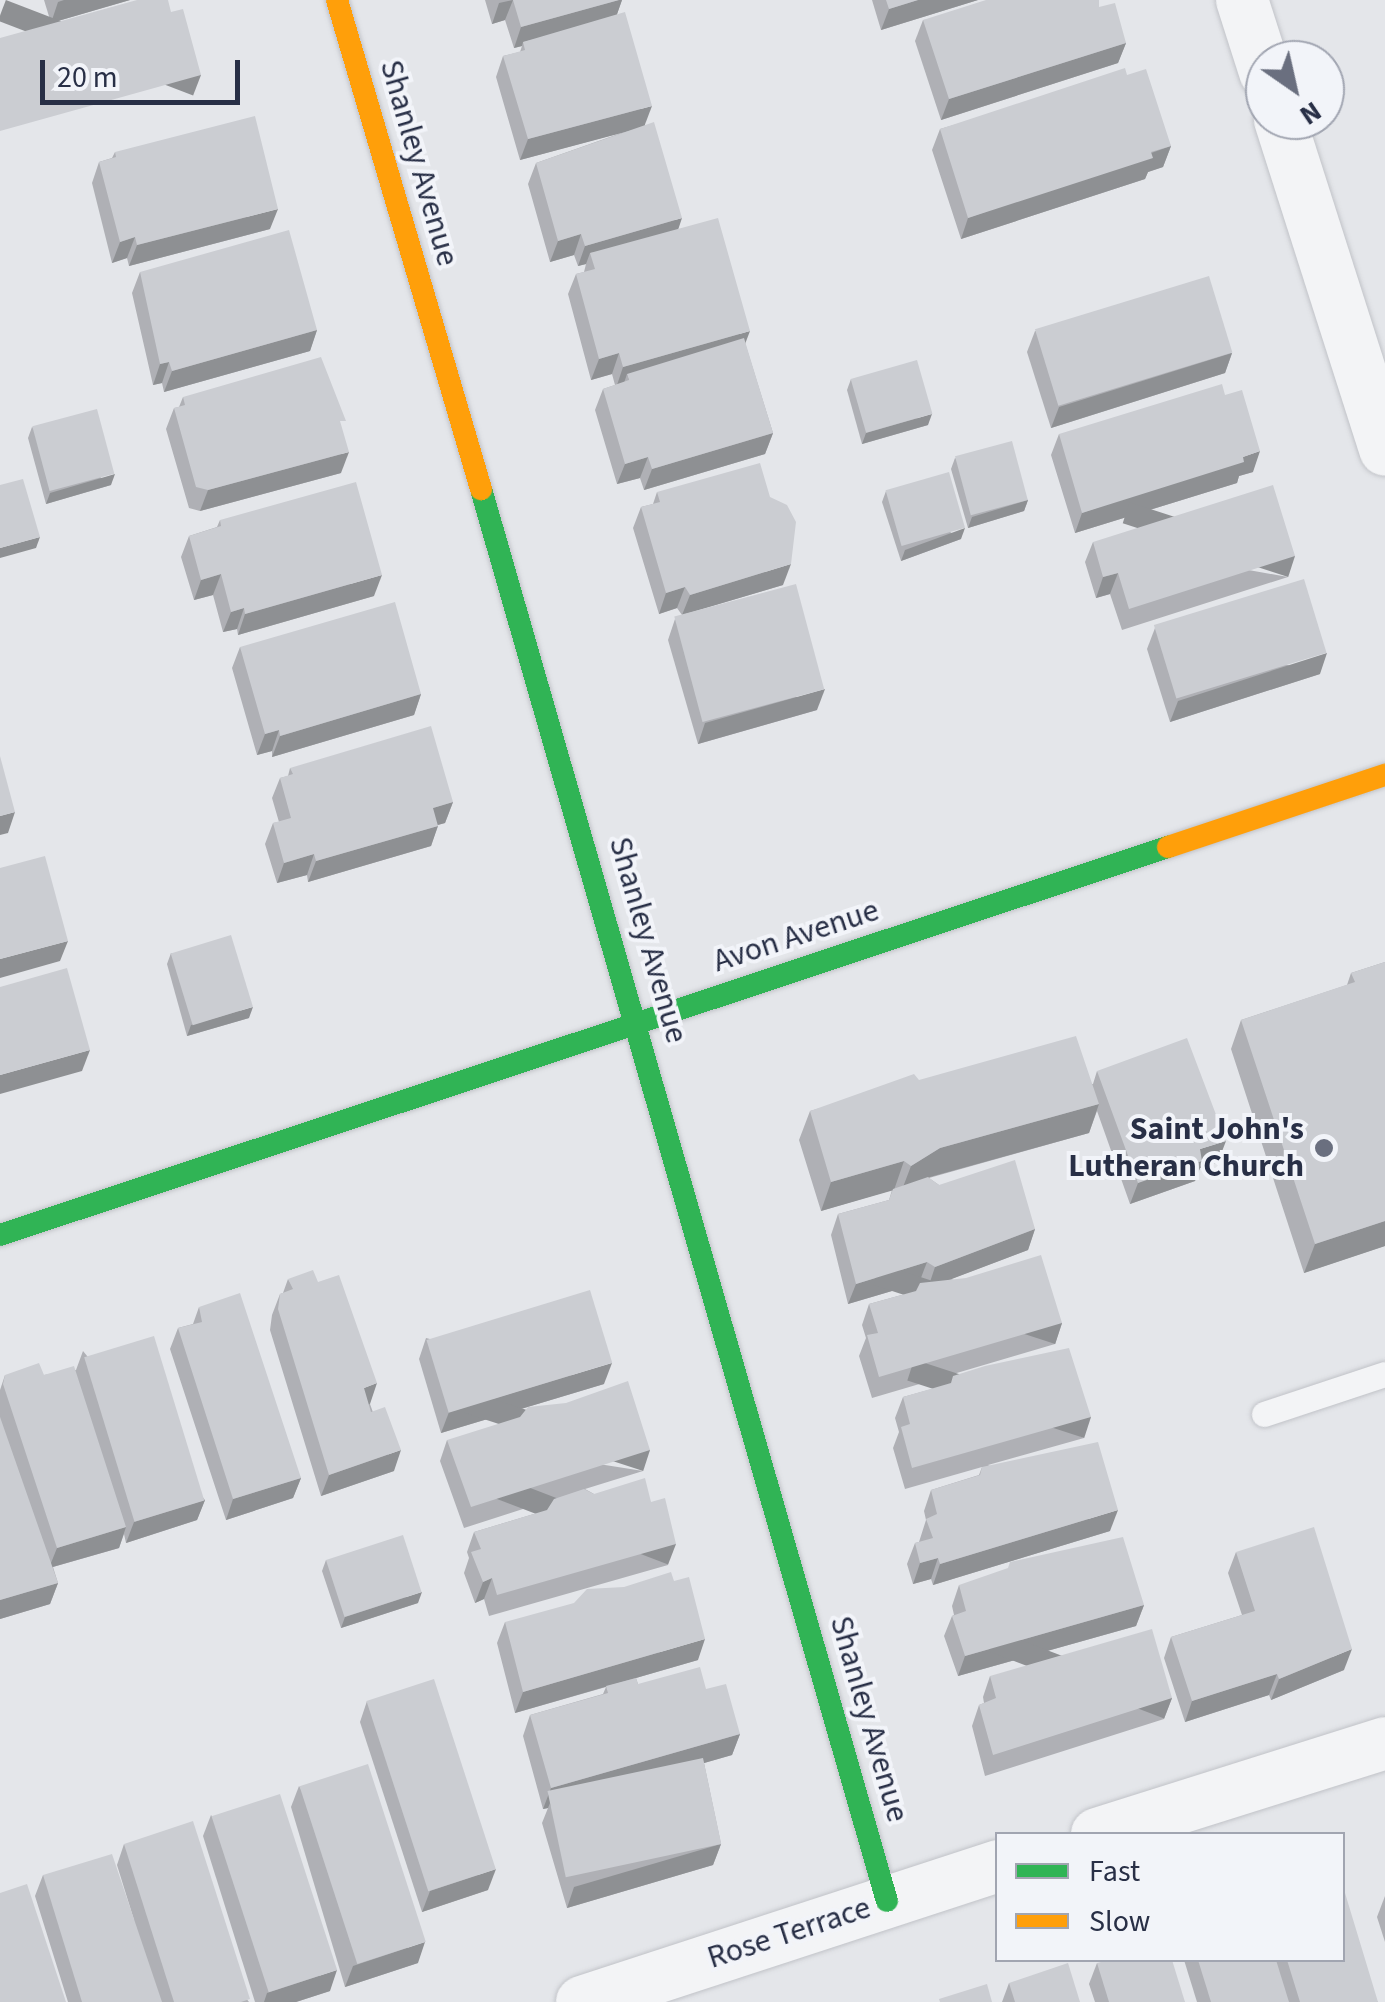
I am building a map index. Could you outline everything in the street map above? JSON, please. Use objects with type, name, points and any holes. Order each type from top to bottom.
[{"type":"street","name":"Shanley Avenue","points":[[337,0],[639,1022],[887,1901]]},
{"type":"street","points":[[1242,0],[1255,40]]},
{"type":"street","points":[[1286,140],[1385,450]]},
{"type":"street","name":"Avon Avenue","points":[[0,1234],[1385,775]]},
{"type":"street","points":[[1102,1832],[1385,1744]]},
{"type":"street","name":"Rose Terrace","points":[[582,2002],[995,1867]]},
{"type":"lane","points":[[1264,1414],[1385,1374]]},
{"type":"building","points":[[137,0],[168,0],[171,12],[183,9],[201,75],[0,131],[0,38]]},
{"type":"building","points":[[513,0],[619,0],[521,27]]},
{"type":"building","points":[[886,0],[918,0],[889,9]]},
{"type":"building","points":[[986,0],[1099,0],[1099,7],[1115,3],[1126,43],[949,99],[923,20]]},
{"type":"building","points":[[625,12],[652,106],[528,139],[503,56],[525,50],[523,42]]},
{"type":"building","points":[[1125,68],[1127,75],[1146,69],[1171,146],[1151,152],[1153,158],[968,218],[940,129]]},
{"type":"building","points":[[255,116],[278,209],[137,245],[135,237],[120,242],[99,162],[116,157],[115,152]]},
{"type":"building","points":[[654,122],[682,218],[585,246],[581,234],[558,241],[536,163]]},
{"type":"building","points":[[718,218],[750,331],[623,367],[619,353],[599,359],[576,274],[595,269],[590,253]]},
{"type":"building","points":[[289,230],[317,330],[172,371],[169,362],[160,364],[140,272]]},
{"type":"building","points":[[1209,276],[1232,353],[1058,406],[1035,329]]},
{"type":"building","points":[[744,338],[773,433],[652,469],[648,457],[625,464],[603,389],[629,380],[627,374]]},
{"type":"building","points":[[321,357],[346,421],[340,421],[349,452],[208,490],[196,487],[174,408],[185,405],[183,397]]},
{"type":"building","points":[[917,360],[932,414],[866,433],[851,379]]},
{"type":"building","points":[[1222,384],[1225,395],[1242,390],[1260,451],[1243,457],[1244,462],[1082,513],[1059,434]]},
{"type":"building","points":[[97,409],[114,474],[50,491],[32,426]]},
{"type":"building","points":[[1012,441],[1028,500],[971,515],[955,456]]},
{"type":"building","points":[[760,463],[770,497],[787,505],[796,522],[791,564],[690,595],[685,587],[666,593],[641,507],[660,502],[657,492]]},
{"type":"building","points":[[949,472],[965,528],[902,546],[886,490]]},
{"type":"building","points":[[23,479],[40,537],[0,548],[0,485]]},
{"type":"building","points":[[356,482],[382,575],[245,614],[244,608],[231,612],[221,574],[201,580],[189,536],[221,526],[220,520]]},
{"type":"building","points":[[1273,485],[1295,556],[1129,609],[1118,573],[1103,577],[1093,542]]},
{"type":"building","points":[[1304,579],[1327,653],[1176,699],[1154,625]]},
{"type":"building","points":[[796,584],[824,689],[703,722],[674,617]]},
{"type":"building","points":[[395,602],[421,694],[280,736],[279,730],[265,734],[240,647]]},
{"type":"building","points":[[431,726],[453,802],[433,808],[438,826],[316,861],[314,854],[284,863],[273,823],[291,818],[280,778],[293,774],[290,768]]},
{"type":"building","points":[[0,756],[15,812],[0,816]]},
{"type":"building","points":[[45,856],[68,941],[0,959],[0,868]]},
{"type":"building","points":[[231,935],[253,1007],[193,1025],[171,953]]},
{"type":"building","name":"Saint John's Lutheran Church","points":[[1385,962],[1385,1221],[1315,1244],[1241,1020],[1355,982],[1351,973]]},
{"type":"building","points":[[67,968],[90,1050],[0,1075],[0,987]]},
{"type":"building","points":[[1076,1036],[1099,1104],[940,1148],[911,1166],[904,1161],[831,1182],[810,1111],[914,1074],[919,1080]]},
{"type":"building","points":[[1187,1038],[1226,1141],[1200,1149],[1202,1161],[1138,1183],[1097,1071]]},
{"type":"building","points":[[1015,1160],[1035,1229],[935,1267],[927,1262],[856,1284],[838,1214],[889,1200],[893,1189],[928,1177],[939,1185]]},
{"type":"building","points":[[1041,1255],[1062,1323],[879,1377],[867,1335],[878,1333],[869,1304],[916,1291],[920,1283],[966,1278]]},
{"type":"building","points":[[313,1270],[318,1282],[339,1275],[377,1383],[364,1388],[371,1412],[385,1407],[401,1450],[329,1475],[278,1309],[280,1294],[293,1289],[288,1279]]},
{"type":"building","points":[[590,1290],[612,1363],[449,1413],[426,1340]]},
{"type":"building","points":[[240,1293],[301,1478],[233,1499],[178,1328],[202,1322],[199,1307]]},
{"type":"building","points":[[154,1336],[204,1500],[134,1522],[84,1357]]},
{"type":"building","points":[[1069,1348],[1091,1417],[912,1468],[901,1427],[910,1424],[903,1397],[951,1383],[953,1376],[985,1366]]},
{"type":"building","points":[[39,1363],[44,1375],[74,1366],[126,1527],[57,1548],[3,1384],[5,1375]]},
{"type":"building","points":[[628,1381],[650,1450],[471,1507],[447,1440],[520,1417],[528,1407],[566,1403]]},
{"type":"building","points":[[0,1417],[58,1583],[0,1600]]},
{"type":"building","points":[[1098,1442],[1118,1510],[940,1564],[938,1558],[920,1563],[915,1543],[933,1538],[926,1519],[937,1514],[931,1490],[980,1475],[982,1467]]},
{"type":"building","points":[[645,1478],[651,1502],[665,1498],[676,1544],[497,1595],[492,1578],[483,1582],[471,1552],[481,1549],[474,1532],[547,1510],[554,1499],[584,1489],[594,1494]]},
{"type":"building","points":[[1314,1527],[1352,1649],[1279,1679],[1277,1674],[1192,1701],[1171,1637],[1255,1611],[1236,1552]]},
{"type":"building","points":[[403,1535],[422,1592],[345,1617],[326,1560]]},
{"type":"building","points":[[1123,1537],[1144,1605],[965,1656],[952,1616],[966,1611],[959,1585],[1008,1568],[1010,1562]]},
{"type":"building","points":[[671,1572],[674,1581],[689,1577],[705,1639],[523,1692],[505,1622],[574,1603],[587,1589],[624,1587]]},
{"type":"building","points":[[1152,1629],[1172,1698],[993,1755],[979,1705],[996,1698],[990,1676]]},
{"type":"building","points":[[700,1667],[706,1689],[726,1684],[740,1734],[551,1788],[530,1715],[608,1693],[606,1686],[636,1678],[638,1684]]},
{"type":"building","points":[[434,1679],[496,1869],[428,1891],[366,1701]]},
{"type":"building","points":[[703,1758],[721,1844],[566,1877],[547,1791]]},
{"type":"building","points":[[368,1764],[426,1942],[357,1964],[300,1786]]},
{"type":"building","points":[[280,1794],[337,1970],[269,1992],[212,1816]]},
{"type":"building","points":[[193,1821],[250,1999],[241,2002],[174,2002],[124,1844]]},
{"type":"building","points":[[112,1854],[162,2002],[82,2002],[43,1875]]},
{"type":"building","points":[[27,1884],[66,2002],[0,2002],[0,1893]]},
{"type":"building","points":[[1345,1893],[1378,2002],[1300,2002],[1288,1962],[1345,1962]]},
{"type":"building","points":[[1173,1962],[1185,2002],[1109,2002],[1097,1963]]},
{"type":"building","points":[[1199,1962],[1277,1962],[1289,2002],[1211,2002]]},
{"type":"building","points":[[1068,1963],[1080,2002],[1015,2002],[1009,1983]]},
{"type":"building","points":[[987,1984],[992,2002],[940,2002],[939,1999]]},
{"type":"traffic: fast","points":[[481,489],[887,1901]]},
{"type":"traffic: fast","points":[[0,1235],[1168,847]]},
{"type":"traffic: slow","points":[[337,0],[481,489]]},
{"type":"traffic: slow","points":[[1168,847],[1385,775]]},
{"type":"place","name":"Saint John's Lutheran Church","points":[[1324,1148]]}]
